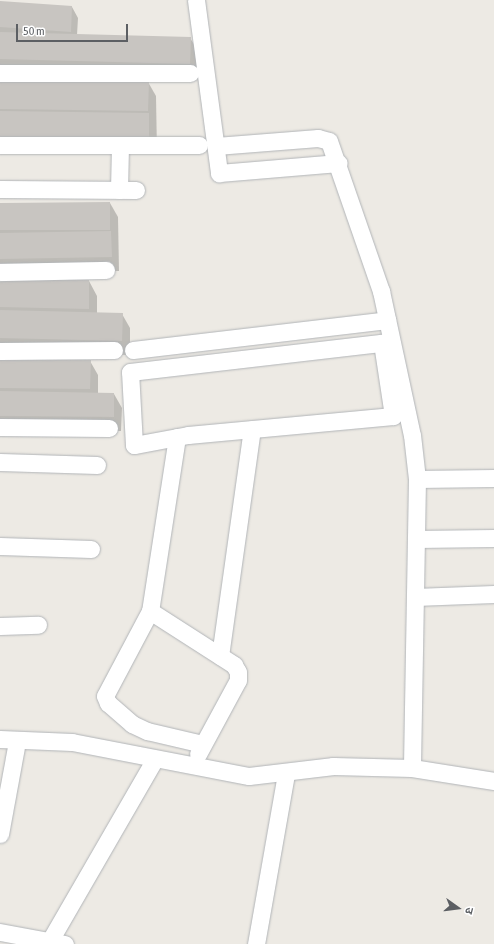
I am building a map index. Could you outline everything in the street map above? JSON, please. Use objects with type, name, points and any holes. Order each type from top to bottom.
[{"type":"street","points":[[196,0],[218,169],[223,175],[339,163]]},
{"type":"street","points":[[0,73],[190,73]]},
{"type":"street","points":[[216,146],[324,139],[334,147],[387,320],[412,435],[417,479],[412,768]]},
{"type":"street","points":[[0,145],[199,145]]},
{"type":"street","points":[[119,190],[120,145]]},
{"type":"street","points":[[0,190],[136,190]]},
{"type":"street","points":[[0,272],[106,270]]},
{"type":"street","points":[[133,350],[387,320]]},
{"type":"street","points":[[382,343],[393,416],[252,429],[177,437],[134,445],[130,372],[382,343]]},
{"type":"street","points":[[0,351],[114,350]]},
{"type":"street","points":[[0,427],[109,428]]},
{"type":"street","points":[[220,656],[252,429]]},
{"type":"street","points":[[177,437],[150,611],[106,690],[108,703],[147,731],[203,744]]},
{"type":"street","points":[[0,462],[97,464]]},
{"type":"street","points":[[417,479],[494,478]]},
{"type":"street","points":[[416,539],[494,538]]},
{"type":"street","points":[[0,546],[91,549]]},
{"type":"street","points":[[415,597],[494,594]]},
{"type":"street","points":[[150,611],[234,665],[238,680],[191,766]]},
{"type":"street","points":[[0,626],[38,625]]},
{"type":"street","points":[[0,834],[8,740],[72,742],[249,776],[286,774],[334,766],[412,768],[494,781]]},
{"type":"street","points":[[0,932],[54,943],[155,759]]},
{"type":"street","points":[[256,944],[286,774]]},
{"type":"building","points":[[0,1],[72,6],[71,32],[0,27]]},
{"type":"building","points":[[0,32],[191,37],[190,64],[0,59]]},
{"type":"building","points":[[0,79],[149,81],[148,111],[0,109]]},
{"type":"building","points":[[0,111],[149,113],[149,139],[0,137]]},
{"type":"building","points":[[110,202],[110,230],[0,230],[0,203]]},
{"type":"building","points":[[111,231],[112,257],[0,259],[0,233]]},
{"type":"building","points":[[0,279],[89,280],[89,309],[0,307]]},
{"type":"building","points":[[0,310],[123,313],[122,341],[0,338]]},
{"type":"building","points":[[0,359],[91,360],[90,389],[0,388]]},
{"type":"building","points":[[0,391],[114,393],[114,417],[0,416]]}]
